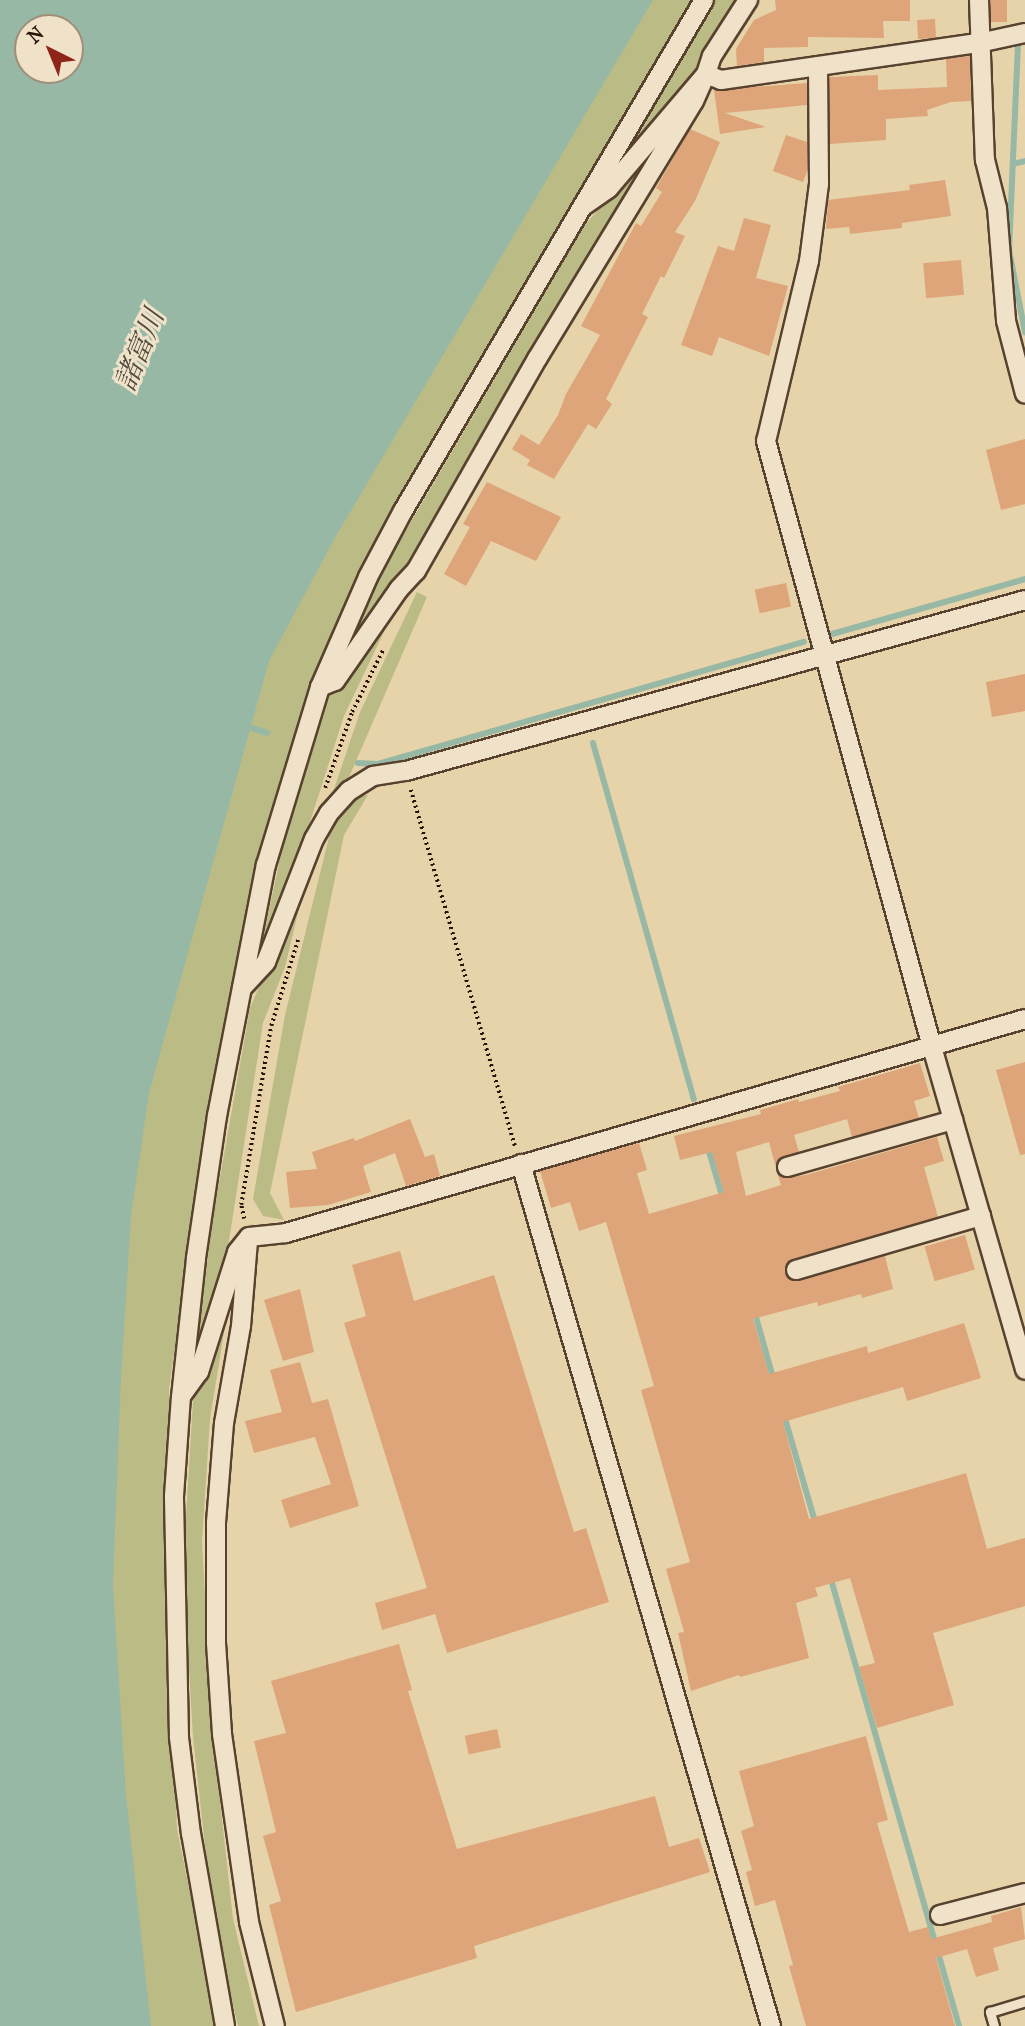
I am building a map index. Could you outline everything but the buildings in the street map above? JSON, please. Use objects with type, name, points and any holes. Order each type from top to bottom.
[{"type":"street","points":[[225,2026],[192,1847],[179,1737],[174,1496],[195,1258],[217,1116],[266,865],[320,687],[368,577],[403,511],[704,0]]},
{"type":"street","points":[[320,687],[335,681],[399,589],[416,571],[537,359],[694,101],[712,56],[748,0]]},
{"type":"street","points":[[979,0],[985,160],[998,208],[1006,321],[1025,394]]},
{"type":"street","points":[[706,74],[721,80],[979,43],[1025,33]]},
{"type":"street","points":[[818,66],[819,184],[809,261],[766,441],[932,1047],[1025,1370]]},
{"type":"street","points":[[580,209],[609,188],[706,74]]},
{"type":"street","points":[[242,988],[266,962],[314,839],[329,813],[349,791],[373,776],[405,771],[1025,600]]},
{"type":"street","points":[[181,1397],[199,1372],[237,1252],[249,1237],[286,1233],[1025,1019]]},
{"type":"street","points":[[787,1167],[953,1120]]},
{"type":"street","points":[[521,1164],[771,2026]]},
{"type":"street","points":[[796,1270],[981,1216]]},
{"type":"street","points":[[249,1237],[241,1326],[224,1423],[216,1523],[216,1643],[222,1734],[249,1922],[275,2026]]},
{"type":"street","points":[[940,1915],[1025,1893]]},
{"type":"lane","points":[[995,2026],[990,2011],[1025,2001]]},
{"type":"path","points":[[405,771],[521,1164]]},
{"type":"green space","points":[[617,0],[694,0],[369,553],[309,688],[256,866],[207,1127],[169,1389],[168,1606],[177,1829],[217,2026],[120,2026],[80,1317],[235,692]]},
{"type":"green space","points":[[715,0],[742,0],[685,90],[603,183]]},
{"type":"green space","points":[[671,126],[404,574],[337,670],[384,568],[584,226]]},
{"type":"green space","points":[[417,592],[427,597],[350,775],[331,798],[360,712]]},
{"type":"green space","points":[[399,600],[344,716],[300,853],[260,952],[289,817],[328,698]]},
{"type":"green space","points":[[368,795],[344,835],[270,1193],[284,1220],[263,1216],[253,1199],[285,1015],[332,825],[355,797]]},
{"type":"green space","points":[[306,879],[285,967],[263,1023],[221,1292],[193,1373],[213,1217],[250,1008]]},
{"type":"green space","points":[[227,1314],[210,1419],[202,1542],[213,1737],[233,1919],[259,2026],[238,2026],[213,1919],[193,1737],[183,1565],[193,1401]]},
{"type":"water","name":"諸富川","points":[[0,0],[653,0],[336,536],[269,661],[149,1093],[131,1216],[121,1376],[113,1585],[126,1796],[151,2026],[0,2026]]},
{"type":"waterway","points":[[1018,44],[1009,250],[1025,332]]},
{"type":"waterway","points":[[1013,164],[1025,161]]},
{"type":"waterway","points":[[832,634],[1025,579]]},
{"type":"waterway","points":[[358,763],[378,764],[804,642]]},
{"type":"waterway","points":[[246,726],[267,733]]},
{"type":"waterway","points":[[593,743],[694,1099]]},
{"type":"waterway","points":[[707,1145],[723,1199]]},
{"type":"waterway","points":[[754,1310],[774,1381]]},
{"type":"waterway","points":[[784,1415],[816,1525]]},
{"type":"waterway","points":[[830,1576],[959,2026]]}]
